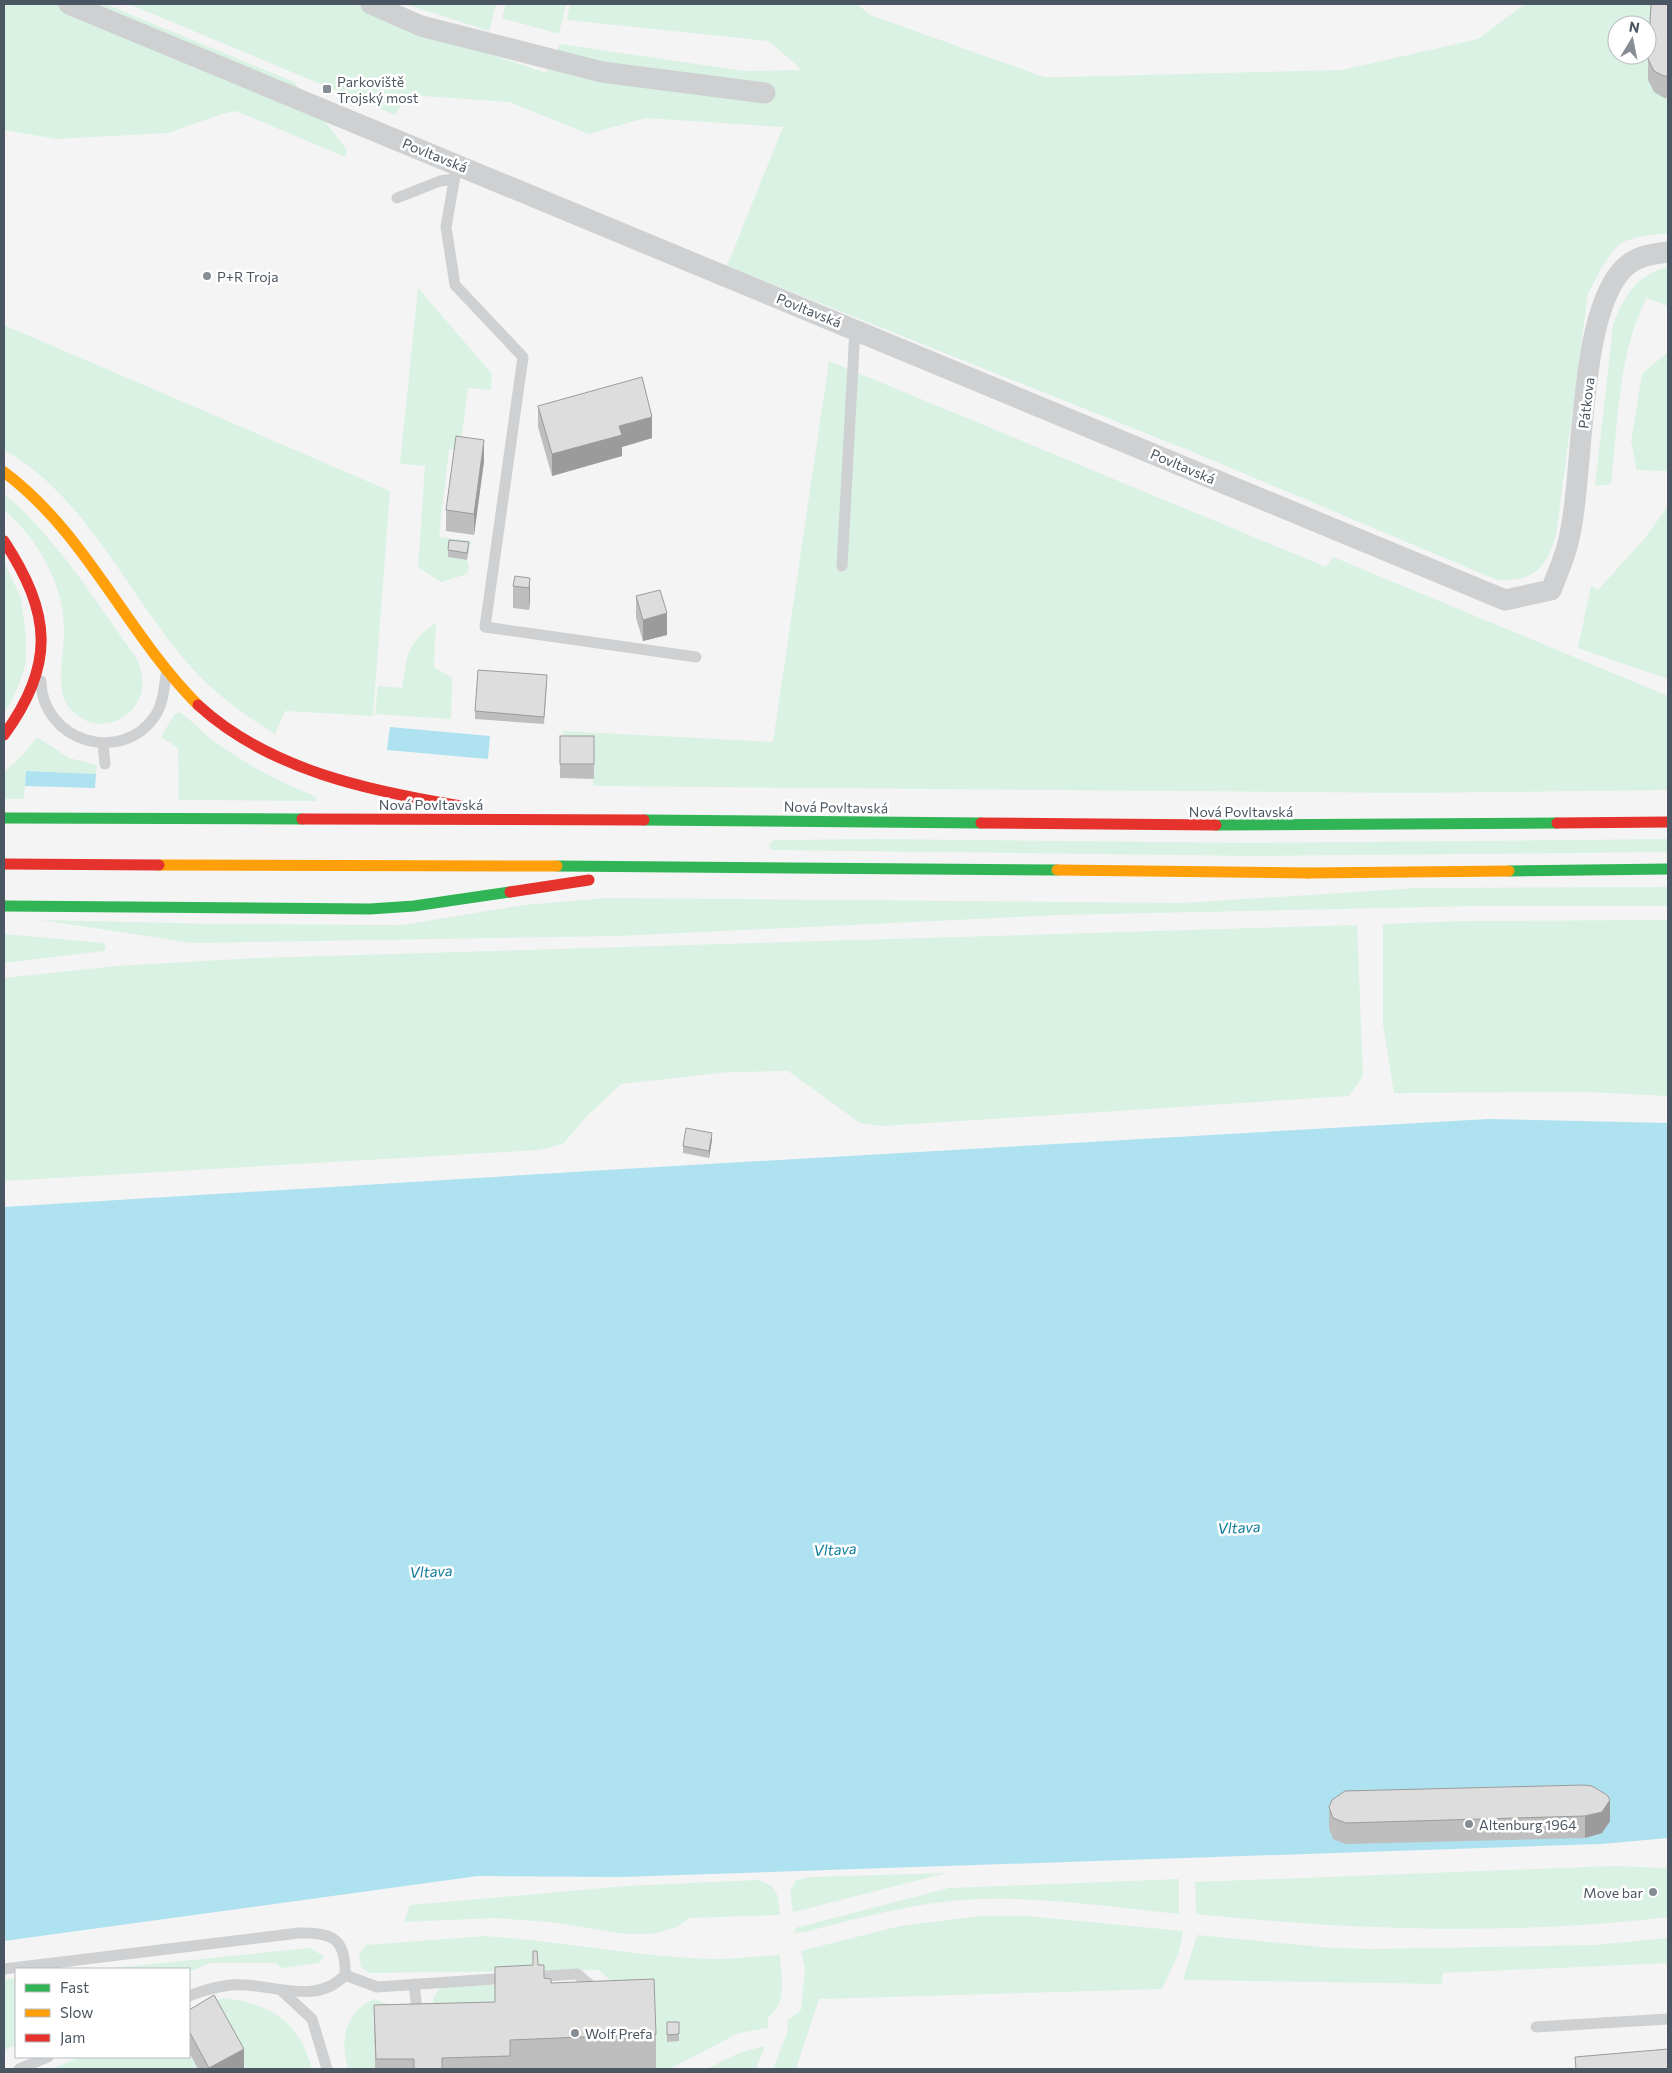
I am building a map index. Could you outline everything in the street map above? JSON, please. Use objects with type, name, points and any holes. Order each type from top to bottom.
[{"type":"main road","points":[[4,472],[52,513],[79,547],[138,635],[166,671],[195,703],[222,724],[253,744],[318,774],[392,795],[541,820]]},
{"type":"main road","points":[[4,541],[20,562],[34,592],[42,626],[41,654],[34,684],[25,705],[4,735]]},
{"type":"main road","name":"Nová Povltavská","points":[[4,818],[1339,826],[1668,822]]},
{"type":"main road","points":[[4,864],[1307,873],[1668,869]]},
{"type":"main road","points":[[4,906],[370,909],[465,899],[670,868]]},
{"type":"street","name":"Povltavská","points":[[69,4],[456,172],[855,330],[1505,600],[1551,590]]},
{"type":"street","points":[[371,4],[421,26],[602,72],[765,93]]},
{"type":"street","name":"Pátkova","points":[[1551,590],[1568,543],[1594,336],[1607,293],[1622,270],[1634,260],[1668,252]]},
{"type":"lane","points":[[397,198],[440,181],[456,172]]},
{"type":"lane","points":[[456,172],[446,227],[456,285],[523,357],[486,627],[696,657]]},
{"type":"lane","points":[[842,566],[855,330]]},
{"type":"lane","points":[[41,654],[41,689],[49,711],[62,728],[82,739],[103,744],[127,740],[142,730],[156,716],[163,699],[166,671]]},
{"type":"lane","points":[[103,744],[105,764]]},
{"type":"lane","points":[[4,1969],[317,1932],[331,1937],[341,1944],[346,1960],[345,1975],[338,1983],[319,1990],[282,1991],[230,1985],[190,1996]]},
{"type":"lane","points":[[345,1975],[378,1987],[577,1974],[607,2000]]},
{"type":"lane","points":[[414,1984],[418,2030]]},
{"type":"lane","points":[[282,1991],[312,2019],[327,2069]]},
{"type":"lane","points":[[1536,2027],[1668,2019]]},
{"type":"lane","points":[[19,2069],[46,2058]]},
{"type":"green space","points":[[4,4],[105,4],[294,82],[347,150],[345,157],[236,111],[168,133],[56,139],[4,130]]},
{"type":"green space","points":[[129,4],[356,4],[414,29],[546,73],[560,44],[744,71],[802,70],[769,41],[567,20],[570,4],[857,4],[870,15],[1044,77],[1065,77],[1342,70],[1478,39],[1525,4],[1668,4],[1668,234],[1644,236],[1622,243],[1607,259],[1588,293],[1556,535],[1548,557],[1536,571],[1520,579],[1497,580],[1188,450],[727,266],[783,127],[645,118],[589,134],[509,102],[407,95],[395,115]]},
{"type":"green space","points":[[405,4],[496,4],[489,31]]},
{"type":"green space","points":[[506,4],[566,4],[559,34],[502,18]]},
{"type":"green space","points":[[1668,267],[1668,306],[1647,298],[1637,319],[1630,341],[1621,388],[1611,484],[1595,486],[1613,326],[1626,297],[1639,281],[1657,270]]},
{"type":"green space","points":[[418,288],[492,374],[491,390],[468,388],[460,450],[449,449],[439,537],[472,541],[469,549],[448,557],[467,560],[469,567],[467,574],[441,582],[418,567],[425,466],[400,464]]},
{"type":"green space","points":[[4,325],[390,491],[373,716],[285,711],[275,734],[250,718],[204,681],[163,633],[103,546],[81,518],[58,492],[32,469],[4,450]]},
{"type":"green space","points":[[1668,352],[1668,471],[1637,470],[1631,441],[1642,374]]},
{"type":"green space","points":[[829,361],[1326,567],[1333,557],[1668,696],[1668,790],[1409,793],[593,786],[594,749],[562,748],[563,731],[773,742]]},
{"type":"green space","points":[[4,494],[24,512],[59,551],[137,659],[142,678],[141,694],[134,708],[123,717],[110,723],[95,723],[81,718],[68,706],[64,698],[61,679],[64,628],[63,611],[59,595],[54,579],[38,548],[28,534],[4,510]]},
{"type":"green space","points":[[1668,506],[1668,679],[1578,648],[1591,586],[1598,590],[1646,537]]},
{"type":"green space","points":[[4,562],[21,598],[26,636],[26,663],[16,692],[4,713]]},
{"type":"green space","points":[[436,622],[434,667],[452,678],[451,719],[375,714],[378,686],[402,688],[410,650],[419,637]]},
{"type":"green space","points":[[179,712],[215,742],[239,758],[276,779],[315,796],[317,801],[179,800],[178,748],[161,737],[174,715]]},
{"type":"green space","points":[[37,737],[69,758],[97,765],[96,774],[26,771],[24,799],[4,799],[4,772],[24,754]]},
{"type":"green space","points":[[879,839],[1256,843],[1668,839],[1668,852],[1256,856],[772,850],[768,845],[774,840]]},
{"type":"green space","points":[[1668,887],[1668,906],[1475,906],[1058,915],[618,936],[192,943],[41,920],[219,924],[402,925],[524,905],[607,898],[1183,903],[1417,888]]},
{"type":"green space","points":[[1668,920],[1668,1096],[1586,1092],[1394,1093],[1383,1025],[1383,924],[1466,921]]},
{"type":"green space","points":[[1357,925],[1363,1076],[1349,1096],[882,1126],[860,1123],[788,1071],[729,1072],[621,1084],[586,1117],[563,1144],[539,1150],[4,1181],[4,978],[116,966],[258,958]]},
{"type":"green space","points":[[4,934],[104,943],[106,947],[104,951],[4,963]]},
{"type":"green space","points":[[1613,1866],[1668,1868],[1668,1917],[1550,1927],[1432,1929],[1314,1924],[1196,1914],[1195,1882]]},
{"type":"green space","points":[[947,1873],[793,1912],[790,1891],[796,1880],[811,1877]]},
{"type":"green space","points":[[1179,1879],[1179,1914],[1043,1900],[962,1900],[902,1908],[795,1933],[795,1928],[949,1888]]},
{"type":"green space","points":[[758,1880],[770,1885],[776,1892],[780,1915],[690,1918],[677,1927],[652,1934],[627,1934],[549,1922],[496,1918],[404,1922],[410,1905],[626,1886]]},
{"type":"green space","points":[[980,1916],[1027,1916],[1183,1931],[1178,1955],[1162,1989],[819,1999],[796,2069],[773,2069],[787,2033],[788,2020],[801,2010],[805,1968],[801,1951],[900,1926]]},
{"type":"green space","points":[[1197,1935],[1331,1948],[1374,1949],[1594,1945],[1668,1938],[1668,1963],[1443,1973],[1442,1984],[1183,1980]]},
{"type":"green space","points":[[485,1936],[684,1958],[720,1959],[780,1955],[781,1997],[774,2011],[768,2017],[768,2028],[739,2033],[669,2069],[656,2069],[654,2020],[599,1970],[369,1973],[361,1967],[359,1954],[366,1945]]},
{"type":"green space","points":[[309,1948],[324,1956],[319,1963],[282,1968],[276,1963],[210,1963],[190,1972],[190,1968],[113,1968]]},
{"type":"green space","points":[[15,1978],[15,2045],[4,2050],[4,1980]]},
{"type":"green space","points":[[532,1984],[434,2044],[433,1999],[439,1989],[453,1986]]},
{"type":"green space","points":[[224,1998],[256,2005],[269,2010],[281,2018],[291,2027],[299,2039],[312,2069],[243,2069],[207,2003]]},
{"type":"green space","points":[[374,1999],[391,2005],[406,2019],[374,2046],[375,2069],[348,2069],[344,2048],[350,2019],[356,2011]]},
{"type":"green space","points":[[765,2046],[756,2069],[706,2069],[739,2053]]},
{"type":"green space","points":[[190,2054],[198,2069],[52,2069],[78,2058],[190,2058]]},
{"type":"water","points":[[390,727],[490,736],[488,759],[387,750]]},
{"type":"water","points":[[26,771],[96,774],[95,788],[25,786]]},
{"type":"water","name":"Vltava","points":[[1488,1119],[1668,1123],[1668,1838],[1601,1844],[620,1877],[478,1876],[4,1941],[4,1207]]},
{"type":"building","points":[[1651,4],[1668,4],[1668,76],[1654,71],[1651,65],[1657,65],[1657,15],[1650,15]]},
{"type":"building","points":[[642,377],[652,417],[619,426],[622,435],[552,454],[538,406]]},
{"type":"building","points":[[456,436],[484,440],[474,514],[446,510]]},
{"type":"building","points":[[449,540],[469,542],[467,553],[448,550]]},
{"type":"building","points":[[515,576],[530,578],[529,588],[513,586]]},
{"type":"building","points":[[660,590],[667,613],[643,620],[636,596]]},
{"type":"building","points":[[478,670],[547,675],[544,717],[475,711]]},
{"type":"building","points":[[560,736],[594,736],[594,764],[560,764]]},
{"type":"building","points":[[686,1128],[712,1133],[709,1151],[683,1146]]},
{"type":"building","points":[[1592,1786],[1607,1795],[1610,1800],[1602,1812],[1585,1816],[1346,1823],[1333,1818],[1329,1807],[1332,1800],[1345,1791]]},
{"type":"building","points":[[533,1951],[537,1951],[538,1965],[544,1965],[544,1978],[551,1979],[551,1983],[654,1979],[656,2034],[510,2040],[510,2056],[442,2058],[442,2069],[414,2069],[414,2059],[376,2059],[374,2005],[495,2002],[495,1967],[533,1965]]},
{"type":"building","points":[[214,1995],[244,2049],[209,2068],[190,2033],[190,2009]]},
{"type":"building","points":[[667,2022],[679,2022],[679,2034],[667,2035]]},
{"type":"building","points":[[1668,2049],[1668,2069],[1576,2069],[1575,2057]]},
{"type":"traffic: fast","points":[[4,818],[302,819]]},
{"type":"traffic: fast","points":[[644,820],[981,823]]},
{"type":"traffic: fast","points":[[1216,825],[1557,823]]},
{"type":"traffic: fast","points":[[557,866],[1057,870]]},
{"type":"traffic: fast","points":[[1509,871],[1668,869]]},
{"type":"traffic: fast","points":[[4,906],[370,909],[414,906],[510,892]]},
{"type":"traffic: slow","points":[[4,472],[33,497],[59,524],[172,677],[198,705]]},
{"type":"traffic: slow","points":[[159,865],[557,866]]},
{"type":"traffic: slow","points":[[1057,870],[1307,873]]},
{"type":"traffic: slow","points":[[1307,873],[1509,871]]},
{"type":"traffic: jam","points":[[4,541],[20,567],[31,592],[38,615],[41,638],[39,661],[33,685],[21,709],[4,735]]},
{"type":"traffic: jam","points":[[198,705],[226,727],[256,746],[288,762],[356,785],[461,806]]},
{"type":"traffic: jam","points":[[302,819],[644,820]]},
{"type":"traffic: jam","points":[[1557,823],[1668,822]]},
{"type":"traffic: jam","points":[[981,823],[1216,825]]},
{"type":"traffic: jam","points":[[4,864],[159,865]]},
{"type":"traffic: jam","points":[[510,892],[589,880]]},
{"type":"place","name":"Parkoviště Trojský most","points":[[327,89]]},
{"type":"place","name":"P+R Troja","points":[[207,276]]},
{"type":"place","name":"Altenburg 1964","points":[[1469,1824]]},
{"type":"place","name":"Move bar","points":[[1653,1892]]},
{"type":"place","name":"Wolf Prefa","points":[[575,2033]]}]
